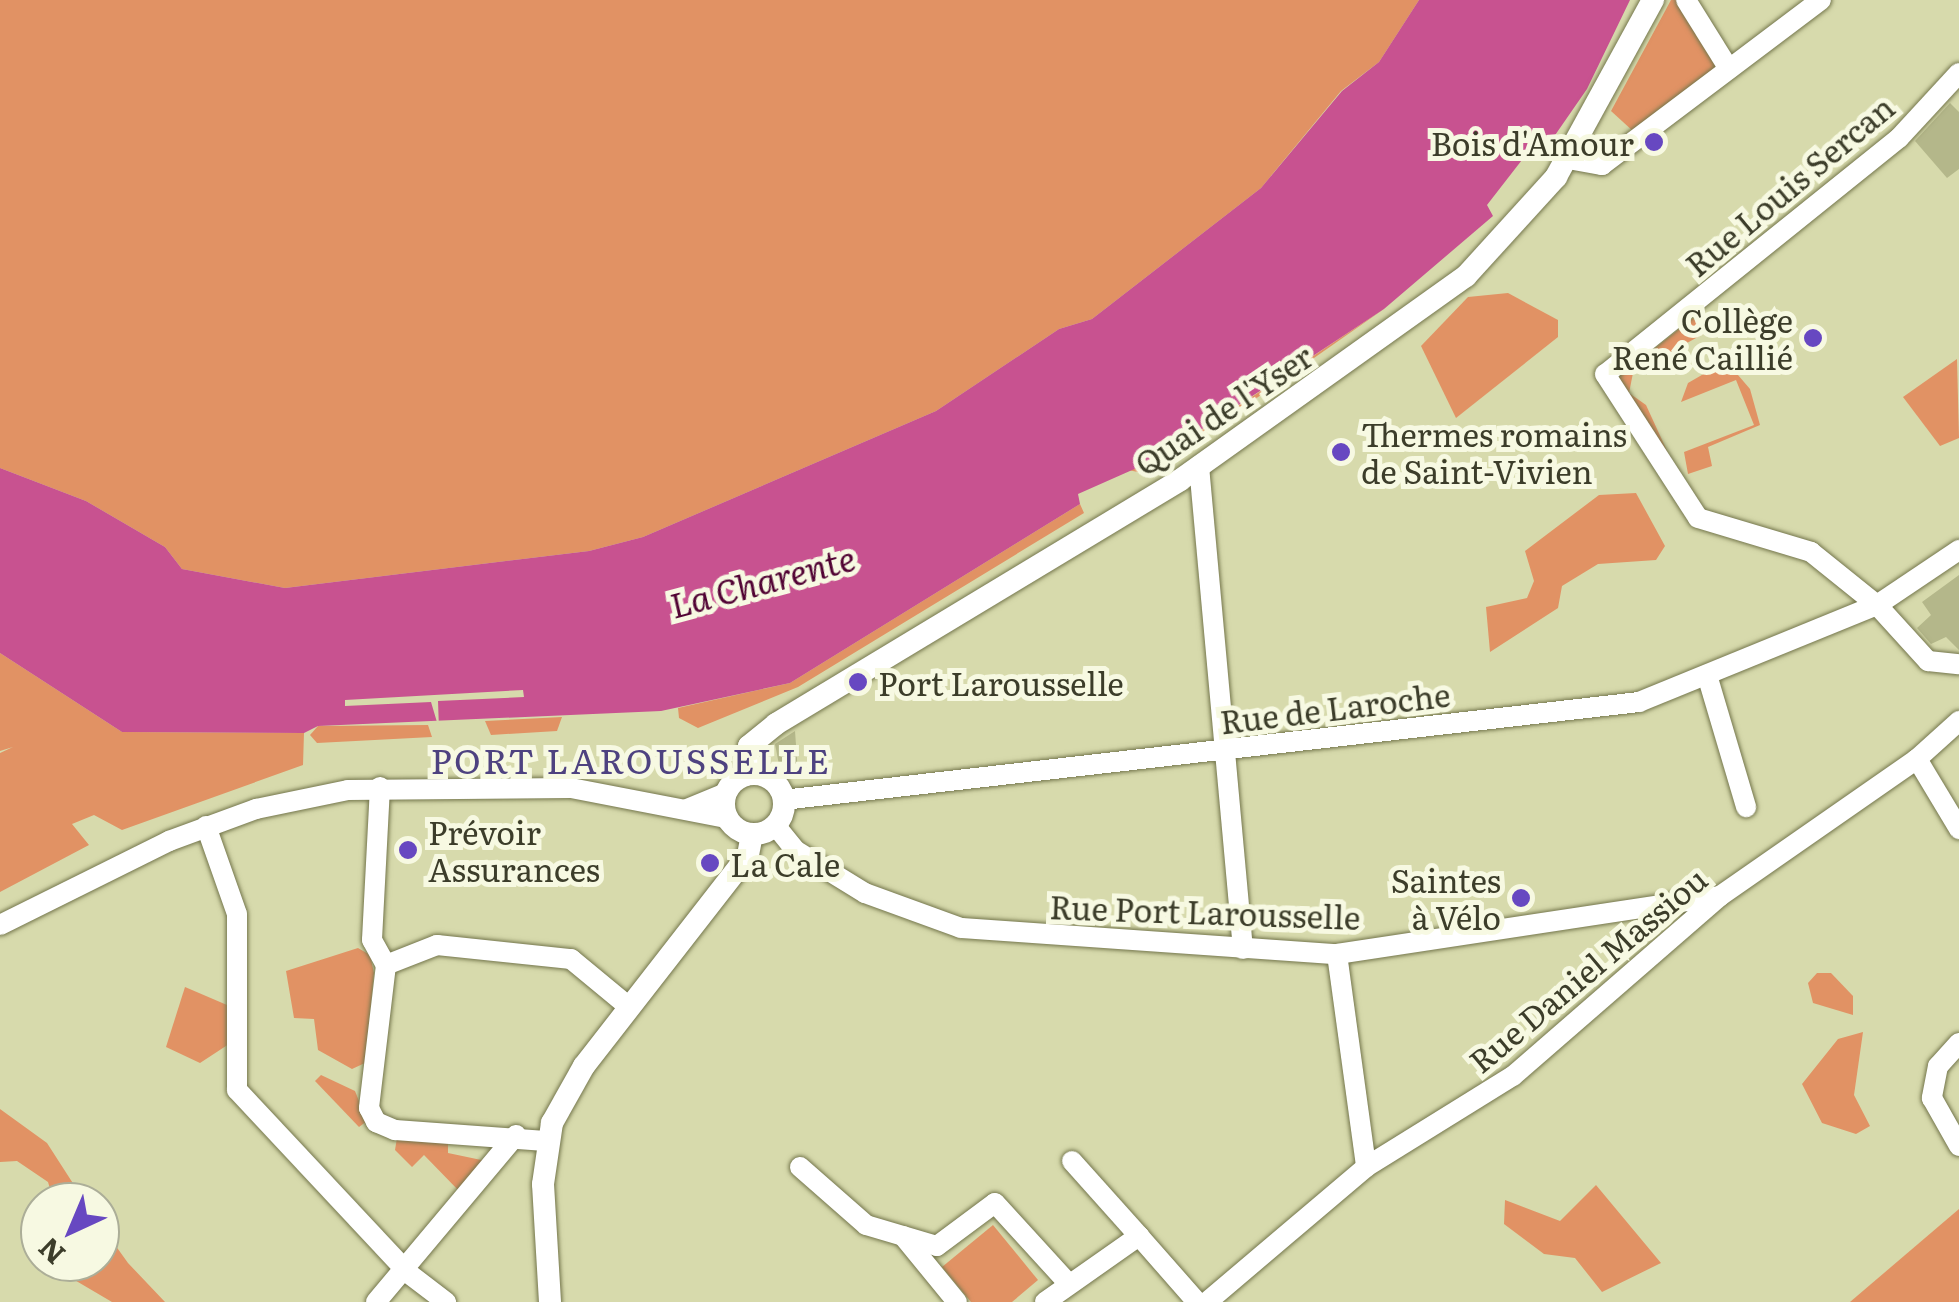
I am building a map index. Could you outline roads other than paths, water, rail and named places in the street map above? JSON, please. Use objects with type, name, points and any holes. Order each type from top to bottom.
[{"type":"street","name":"Quai de l'Yser","points":[[746,775],[748,746],[776,724],[1199,466],[1431,304],[1510,234],[1568,159],[1653,0]]},
{"type":"street","points":[[1686,0],[1729,69]]},
{"type":"street","points":[[1568,159],[1602,165],[1821,0]]},
{"type":"street","name":"Rue Louis Sercan","points":[[1877,605],[1811,552],[1698,518],[1605,374],[1899,138],[1959,74]]},
{"type":"street","points":[[1199,466],[1243,949]]},
{"type":"street","name":"Rue de Laroche","points":[[783,800],[1639,702],[1877,605],[1959,550]]},
{"type":"street","points":[[1877,605],[1928,661],[1959,664]]},
{"type":"street","points":[[1707,674],[1746,807]]},
{"type":"street","name":"Rue Daniel Massiou","points":[[1206,1302],[1366,1167],[1513,1076],[1720,896],[1917,760],[1959,720]]},
{"type":"street","points":[[1917,760],[1959,829]]},
{"type":"street","points":[[686,808],[726,793],[746,775],[774,782],[783,800],[775,825],[752,834]]},
{"type":"street","points":[[380,787],[372,940],[386,965],[369,1108],[376,1122],[546,1141]]},
{"type":"street","points":[[0,925],[206,826],[256,809],[380,787],[571,788],[727,818],[752,834]]},
{"type":"street","points":[[726,793],[727,818]]},
{"type":"street","name":"Rue Port Larousselle","points":[[775,825],[795,850],[864,893],[961,928],[1336,954],[1720,896]]},
{"type":"street","points":[[206,826],[237,914],[237,1090],[408,1273],[446,1302]]},
{"type":"street","points":[[550,1302],[546,1141],[567,1092],[748,855],[752,834]]},
{"type":"street","points":[[386,965],[438,945],[571,960],[629,1006]]},
{"type":"street","points":[[1336,954],[1366,1167]]},
{"type":"street","points":[[1959,1043],[1938,1066],[1932,1098],[1959,1146]]},
{"type":"street","points":[[376,1302],[408,1273],[516,1135]]},
{"type":"street","points":[[1072,1161],[1197,1302]]},
{"type":"street","points":[[800,1167],[866,1226],[937,1246],[995,1203],[1068,1284]]},
{"type":"street","points":[[903,1236],[957,1302]]},
{"type":"street","points":[[1045,1302],[1139,1236]]},
{"type":"water","name":"La Charente","points":[[1419,0],[1630,0],[1587,89],[1542,154],[1532,147],[1487,205],[1493,216],[1384,309],[1157,459],[1078,494],[1080,504],[790,683],[661,711],[318,726],[304,733],[122,732],[0,653],[0,468],[86,501],[165,547],[182,569],[285,588],[589,551],[643,537],[936,411],[1059,329],[1092,319],[1261,188],[1342,91],[1379,62]]},
{"type":"place","name":"Bois d'Amour","points":[[1654,142]]},
{"type":"place","name":"Collège René Caillié","points":[[1813,338]]},
{"type":"place","name":"Thermes romains de Saint-Vivien","points":[[1341,452]]},
{"type":"place","name":"Port Larousselle","points":[[858,682]]},
{"type":"place","name":"Prévoir Assurances","points":[[408,850]]},
{"type":"place","name":"La Cale","points":[[710,863]]},
{"type":"place","name":"Saintes à Vélo","points":[[1521,898]]},
{"type":"district","name":"PORT LAROUSSELLE","points":[[631,759]]}]
